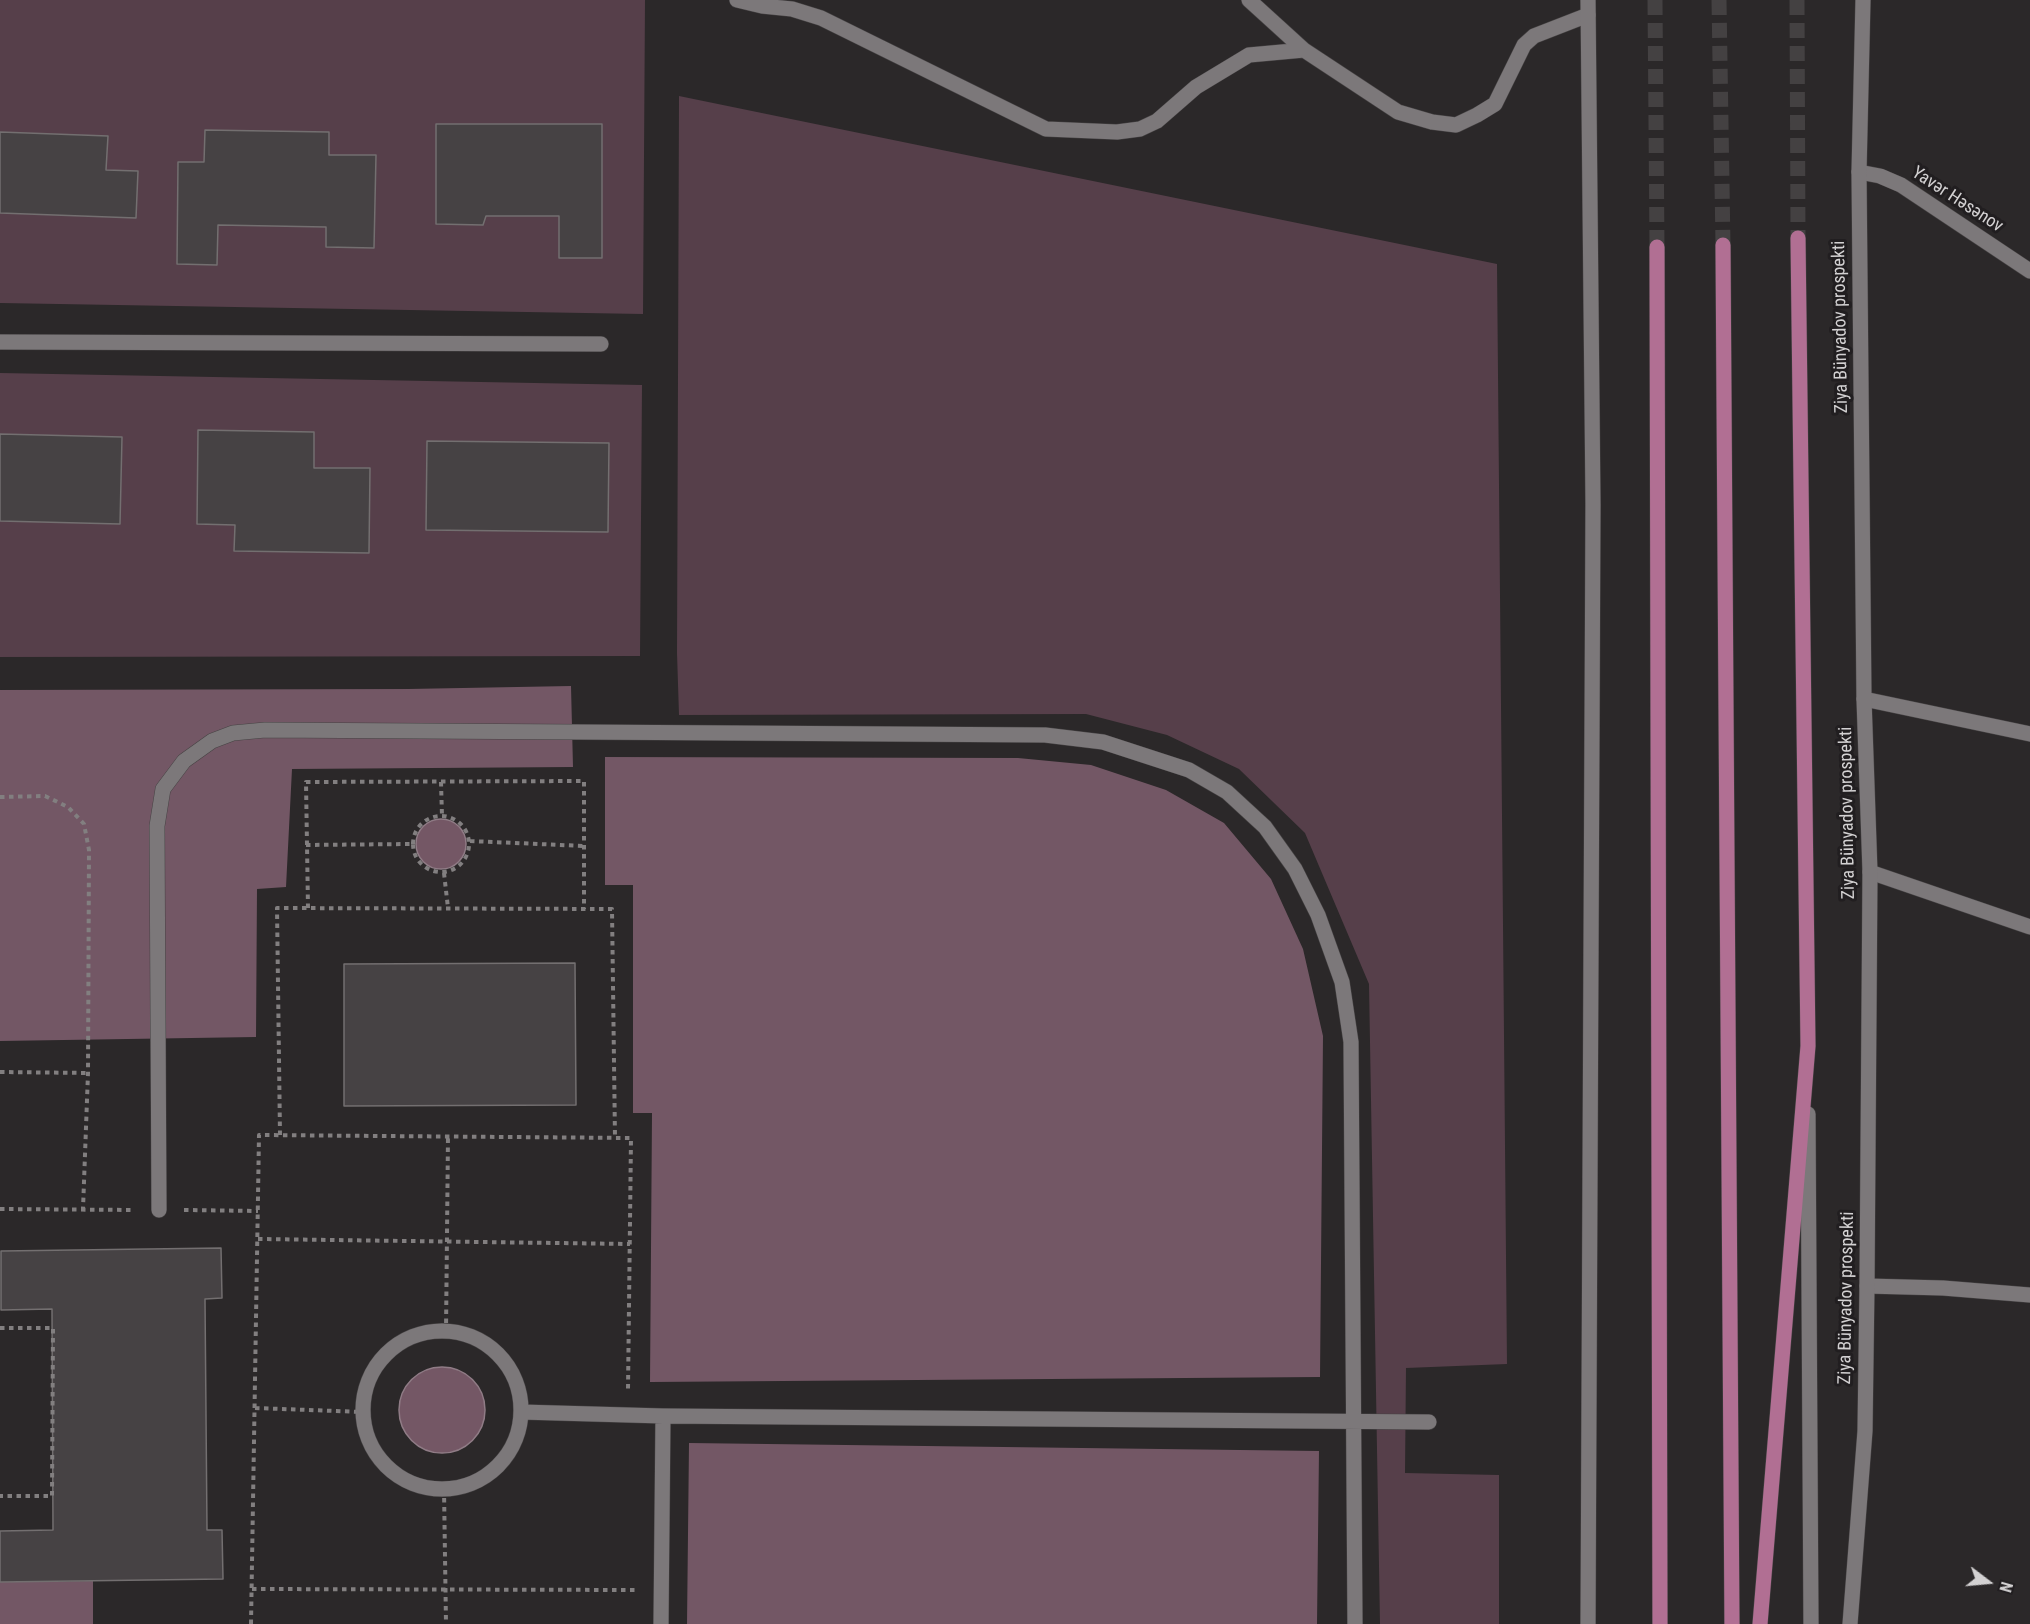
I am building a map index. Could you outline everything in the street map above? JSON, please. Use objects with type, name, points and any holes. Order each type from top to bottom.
[{"type":"main road","points":[[737,0],[762,6],[792,9],[821,18],[1046,129],[1117,132],[1140,129],[1156,121],[1196,87],[1249,55],[1304,50]]},
{"type":"main road","points":[[1249,0],[1304,50],[1398,112],[1431,122],[1456,125],[1495,104],[1524,45],[1534,36],[1588,8],[1593,516],[1588,1624]]},
{"type":"main road","name":"Ziya Bünyadov prospekti","points":[[1850,1624],[1865,1431],[1867,1286],[1870,872],[1864,699],[1859,172],[1863,0]]},
{"type":"main road","name":"Yavər Həsənov","points":[[1859,172],[1880,176],[1901,185],[2030,271]]},
{"type":"main road","points":[[1798,238],[1808,1046],[1811,1624]]},
{"type":"main road","points":[[1723,245],[1732,1624]]},
{"type":"main road","points":[[1657,247],[1660,1624]]},
{"type":"main road","points":[[0,342],[601,344]]},
{"type":"main road","points":[[1864,699],[2030,734]]},
{"type":"main road","points":[[159,1210],[157,826],[163,789],[184,761],[212,741],[233,733],[276,730],[1045,735],[1103,742],[1189,771],[1227,792],[1265,827],[1295,869],[1318,915],[1342,982],[1351,1042],[1355,1624]]},
{"type":"main road","points":[[1870,872],[2030,927]]},
{"type":"main road","points":[[1760,1624],[1808,1046]]},
{"type":"main road","points":[[1867,1286],[1943,1288],[2030,1295]]},
{"type":"main road","points":[[434,1331],[446,1332],[462,1334],[487,1344],[504,1361],[517,1385],[521,1412],[518,1434],[505,1459],[480,1480],[454,1489],[431,1489],[405,1480],[385,1465],[369,1442],[364,1422],[365,1394],[372,1374],[389,1352],[407,1339],[434,1331]]},
{"type":"main road","points":[[521,1412],[663,1416],[1429,1422]]},
{"type":"main road","points":[[661,1624],[663,1416]]},
{"type":"path","points":[[308,908],[306,782],[584,781],[584,909]]},
{"type":"path","points":[[441,782],[442,816]]},
{"type":"path","points":[[0,796],[45,796],[68,807],[84,824],[89,850],[88,1073],[84,1209]]},
{"type":"path","points":[[431,817],[452,817],[461,823],[470,841],[468,856],[454,870],[444,873],[424,867],[414,854],[413,844],[417,828],[431,817]]},
{"type":"path","points":[[470,841],[584,846]]},
{"type":"path","points":[[306,845],[413,844]]},
{"type":"path","points":[[444,873],[448,908]]},
{"type":"path","points":[[280,1135],[277,908],[612,909],[615,1138]]},
{"type":"path","points":[[0,1072],[88,1073]]},
{"type":"path","points":[[251,1624],[260,1135],[631,1138],[628,1415]]},
{"type":"path","points":[[446,1332],[448,1136]]},
{"type":"path","points":[[0,1209],[258,1211]]},
{"type":"path","points":[[258,1239],[630,1244]]},
{"type":"path","points":[[0,1328],[53,1328],[52,1496],[0,1496]]},
{"type":"path","points":[[255,1408],[364,1412]]},
{"type":"path","points":[[444,1489],[446,1624]]},
{"type":"path","points":[[252,1589],[661,1590]]},
{"type":"shaded area","points":[[0,0],[645,0],[643,314],[0,303]]},
{"type":"shaded area","points":[[679,96],[1497,264],[1507,1364],[1406,1368],[1405,1473],[1499,1475],[1499,1624],[1380,1624],[1369,984],[1305,833],[1239,769],[1167,735],[1086,714],[679,715],[677,653]]},
{"type":"shaded area","points":[[0,373],[642,385],[640,656],[0,657]]},
{"type":"shaded area","points":[[571,686],[573,767],[292,769],[286,887],[257,889],[256,1037],[0,1041],[0,690],[408,689]]},
{"type":"shaded area","points":[[605,757],[1018,758],[1091,765],[1166,790],[1224,823],[1271,879],[1303,949],[1323,1036],[1320,1377],[650,1382],[652,1113],[633,1113],[633,885],[605,885]]},
{"type":"shaded area","points":[[436,819],[446,819],[459,826],[466,839],[466,849],[459,862],[446,869],[436,869],[427,865],[420,858],[416,849],[416,839],[420,830],[427,823]]},
{"type":"shaded area","points":[[442,1367],[458,1371],[472,1380],[481,1394],[485,1410],[481,1426],[472,1440],[458,1449],[442,1453],[426,1449],[412,1440],[403,1426],[399,1410],[403,1394],[412,1380],[426,1371]]},
{"type":"shaded area","points":[[689,1443],[1319,1451],[1317,1624],[687,1624]]},
{"type":"shaded area","points":[[93,1581],[93,1624],[0,1624],[0,1582]]},
{"type":"building","points":[[436,124],[602,124],[602,258],[559,258],[559,216],[486,216],[483,225],[436,224]]},
{"type":"building","points":[[205,130],[329,132],[329,155],[376,155],[374,248],[326,247],[326,227],[218,225],[217,265],[177,264],[178,162],[204,162]]},
{"type":"building","points":[[0,132],[108,136],[106,170],[138,171],[136,218],[0,213]]},
{"type":"building","points":[[198,430],[314,432],[314,468],[370,468],[369,553],[234,551],[235,525],[197,524]]},
{"type":"building","points":[[0,434],[122,437],[120,524],[0,521]]},
{"type":"building","points":[[427,441],[609,443],[608,532],[426,530]]},
{"type":"building","points":[[575,963],[576,1105],[344,1106],[344,964]]},
{"type":"building","points":[[221,1248],[222,1298],[205,1299],[207,1530],[222,1530],[223,1579],[0,1582],[0,1531],[53,1530],[52,1309],[1,1310],[1,1251]]},
{"type":"tunnel","points":[[1655,0],[1657,247]]},
{"type":"tunnel","points":[[1719,0],[1723,245]]},
{"type":"tunnel","points":[[1797,0],[1798,238]]}]
